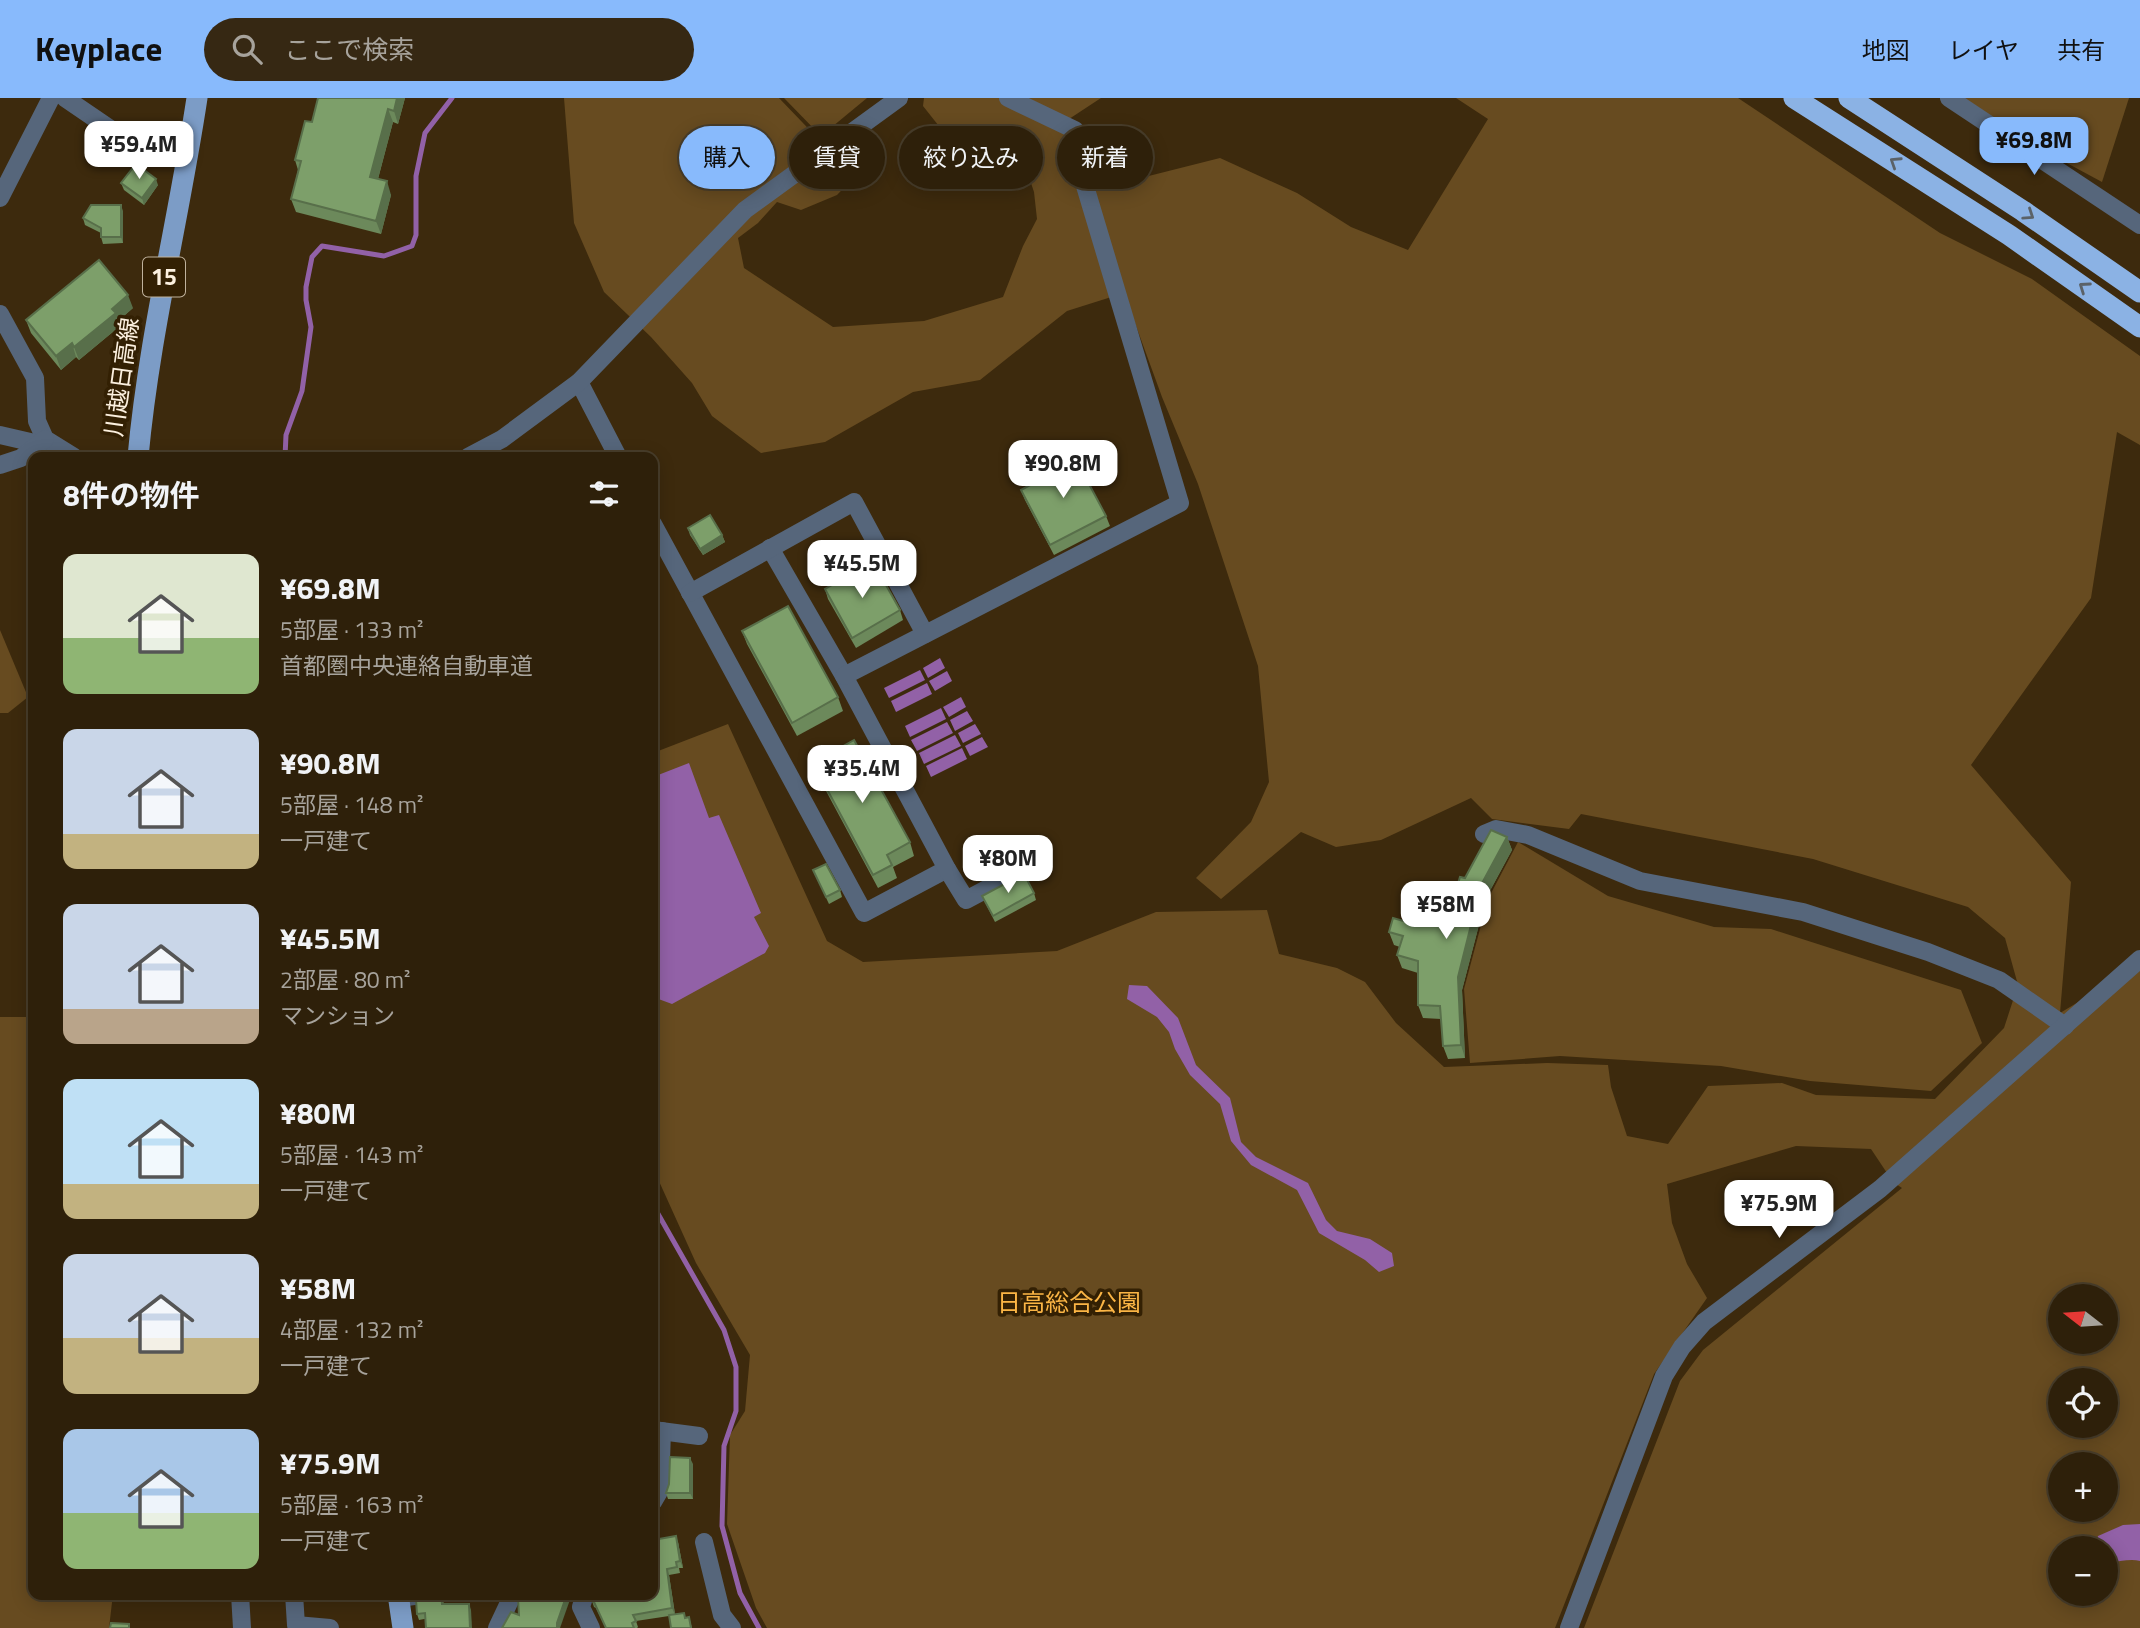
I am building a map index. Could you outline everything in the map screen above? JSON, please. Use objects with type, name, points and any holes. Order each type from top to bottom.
[{"type":"highway","points":[[1794,98],[2009,235],[2140,327]]},
{"type":"highway","points":[[1849,98],[2023,211],[2140,292]]},
{"type":"main road","name":"川越日高線","points":[[138,452],[144,393],[155,325],[197,98]]},
{"type":"main road","points":[[400,1600],[403,1628]]},
{"type":"street","points":[[0,198],[51,98]]},
{"type":"street","points":[[65,98],[125,139],[160,150],[188,154]]},
{"type":"street","points":[[477,452],[502,439],[579,382],[746,210],[899,98]]},
{"type":"street","points":[[844,676],[1180,503],[1085,186],[1075,130],[1008,98]]},
{"type":"street","points":[[1949,98],[2140,225]]},
{"type":"street","points":[[0,314],[35,377],[37,421],[42,441]]},
{"type":"street","points":[[579,382],[615,452]]},
{"type":"street","points":[[0,435],[42,441],[64,452]]},
{"type":"street","points":[[28,452],[42,441]]},
{"type":"street","points":[[0,465],[21,458],[28,452]]},
{"type":"street","points":[[690,593],[854,502],[925,634]]},
{"type":"street","points":[[658,533],[864,913],[947,869]]},
{"type":"street","points":[[770,548],[844,676],[966,900],[1013,875]]},
{"type":"street","points":[[1484,834],[1496,829],[1528,835],[1640,881],[1803,912],[1928,952],[1998,980],[2065,1026]]},
{"type":"street","points":[[1569,1628],[1660,1387],[1682,1348],[1704,1322],[1914,1160],[2140,959]]},
{"type":"street","points":[[658,1430],[699,1436]]},
{"type":"street","points":[[658,1450],[658,1493]]},
{"type":"street","points":[[704,1542],[722,1615],[732,1628]]},
{"type":"street","points":[[240,1600],[242,1628]]},
{"type":"street","points":[[295,1600],[296,1625],[330,1628]]},
{"type":"street","points":[[497,1628],[510,1600]]},
{"type":"street","points":[[583,1600],[581,1607],[591,1628]]},
{"type":"green space","name":"日高総合公園","points":[[564,98],[779,98],[806,126],[789,126],[789,189],[843,189],[837,195],[801,210],[777,202],[758,223],[738,238],[744,268],[833,327],[924,321],[1003,297],[1037,219],[1033,189],[1043,189],[1043,126],[939,126],[923,106],[924,98],[1101,98],[1066,121],[1066,126],[1057,126],[1057,189],[1153,189],[1153,175],[1220,158],[1297,193],[1351,227],[1408,250],[1488,119],[1456,98],[1738,98],[1940,233],[2032,279],[2140,356],[2140,445],[2117,432],[2091,598],[1971,765],[2071,882],[2060,1013],[2140,965],[2140,1628],[1584,1628],[1680,1381],[1703,1350],[1902,1188],[1893,1182],[1871,1149],[1796,1146],[1667,1184],[1672,1223],[1687,1264],[1707,1298],[1654,1374],[1555,1628],[767,1628],[756,1608],[727,1524],[730,1435],[745,1411],[750,1355],[696,1263],[658,1179],[658,751],[728,724],[827,941],[863,962],[1057,951],[1156,912],[1267,910],[1279,954],[1337,968],[1365,982],[1396,1023],[1444,1067],[1547,1063],[1608,1065],[1611,1087],[1627,1136],[1668,1144],[1708,1086],[1782,1083],[1816,1095],[1935,1099],[2004,1028],[2018,985],[2005,938],[1968,907],[1813,859],[1581,814],[1569,829],[1492,819],[1471,798],[1381,840],[1336,847],[1301,832],[1221,899],[1196,878],[1251,822],[1269,782],[1258,666],[1198,484],[1162,397],[1124,293],[1067,311],[980,380],[913,392],[825,442],[761,453],[712,416],[692,383],[651,337],[604,292],[574,223]]},
{"type":"green space","points":[[784,98],[867,98],[833,126],[811,126]]},
{"type":"green space","points":[[1959,98],[2129,98],[2102,182],[2000,127]]},
{"type":"green space","points":[[0,630],[28,697],[8,713],[0,713]]},
{"type":"green space","points":[[1518,842],[1608,896],[1714,927],[1771,929],[1961,990],[1982,1043],[1931,1091],[1810,1081],[1721,1066],[1560,1056],[1470,1063],[1464,989],[1488,899]]},
{"type":"green space","points":[[0,1017],[28,1017],[28,1600],[112,1600],[109,1628],[0,1628]]},
{"type":"shaded area","points":[[940,658],[945,668],[928,678],[923,668]]},
{"type":"shaded area","points":[[920,670],[925,680],[889,698],[884,688]]},
{"type":"shaded area","points":[[947,671],[952,681],[935,691],[929,681]]},
{"type":"shaded area","points":[[927,683],[932,694],[896,712],[891,701]]},
{"type":"shaded area","points":[[961,697],[966,707],[949,717],[943,707]]},
{"type":"shaded area","points":[[941,708],[946,719],[910,737],[905,726]]},
{"type":"shaded area","points":[[967,711],[973,721],[955,731],[950,720]]},
{"type":"shaded area","points":[[947,722],[953,733],[917,751],[911,740]]},
{"type":"shaded area","points":[[975,724],[981,734],[963,743],[958,733]]},
{"type":"shaded area","points":[[955,735],[961,746],[924,764],[919,753]]},
{"type":"shaded area","points":[[982,737],[988,747],[970,756],[965,746]]},
{"type":"shaded area","points":[[962,748],[967,759],[931,777],[926,766]]},
{"type":"shaded area","points":[[689,763],[709,818],[719,815],[761,913],[754,917],[769,946],[765,953],[672,1004],[658,999],[658,775]]},
{"type":"shaded area","points":[[1129,985],[1147,986],[1178,1018],[1196,1065],[1230,1098],[1241,1142],[1256,1157],[1308,1183],[1326,1220],[1337,1231],[1370,1239],[1392,1253],[1394,1266],[1379,1272],[1365,1260],[1319,1233],[1297,1190],[1251,1165],[1231,1141],[1220,1104],[1190,1075],[1169,1032],[1157,1017],[1127,999]]},
{"type":"shaded area","points":[[2140,1524],[2140,1561],[2118,1561],[2118,1536],[2098,1536],[2123,1525]]},
{"type":"building","points":[[318,98],[397,98],[394,111],[388,109],[370,177],[387,181],[376,221],[291,199],[301,161],[295,160],[305,121],[312,122]]},
{"type":"building","points":[[136,164],[156,179],[142,198],[121,183]]},
{"type":"building","points":[[91,205],[121,205],[121,237],[101,237],[101,228],[83,218]]},
{"type":"building","points":[[99,260],[128,295],[112,309],[116,313],[74,347],[72,343],[56,356],[26,320]]},
{"type":"building","points":[[1072,452],[1106,516],[1050,545],[1021,490],[1054,472],[1050,464]]},
{"type":"building","points":[[710,515],[722,535],[700,549],[688,528]]},
{"type":"building","points":[[873,562],[900,610],[852,638],[825,589]]},
{"type":"building","points":[[788,606],[838,697],[792,723],[742,631]]},
{"type":"building","points":[[854,740],[910,842],[887,855],[892,865],[873,875],[813,763]]},
{"type":"building","points":[[1491,830],[1507,837],[1481,885],[1458,977],[1461,1045],[1443,1046],[1440,1006],[1418,1005],[1418,961],[1397,955],[1403,936],[1389,932],[1393,918],[1407,922],[1412,903],[1449,913],[1460,877],[1465,878]]},
{"type":"building","points":[[826,864],[840,890],[826,897],[813,870]]},
{"type":"building","points":[[1023,872],[1034,893],[993,916],[982,896]]},
{"type":"building","points":[[670,1457],[690,1458],[690,1493],[666,1493]]},
{"type":"building","points":[[676,1536],[680,1561],[676,1562],[677,1567],[667,1569],[672,1608],[633,1615],[636,1621],[632,1623],[634,1628],[606,1628],[592,1600],[658,1600],[658,1539]]},
{"type":"building","points":[[416,1600],[469,1604],[470,1628],[426,1628],[425,1613],[417,1614]]},
{"type":"building","points":[[518,1600],[565,1600],[557,1628],[502,1628],[511,1612],[519,1615]]},
{"type":"building","points":[[684,1613],[685,1618],[689,1617],[691,1628],[671,1628],[669,1615]]},
{"type":"building","points":[[111,1623],[129,1624],[129,1628],[110,1628]]},
{"type":"waterway","points":[[285,452],[286,435],[302,391],[311,327],[306,287],[312,257],[322,246],[384,256],[412,246],[416,235],[416,176],[425,133],[452,98]]},
{"type":"waterway","points":[[658,1214],[724,1330],[736,1367],[736,1411],[724,1446],[722,1526],[740,1593],[759,1628]]}]
